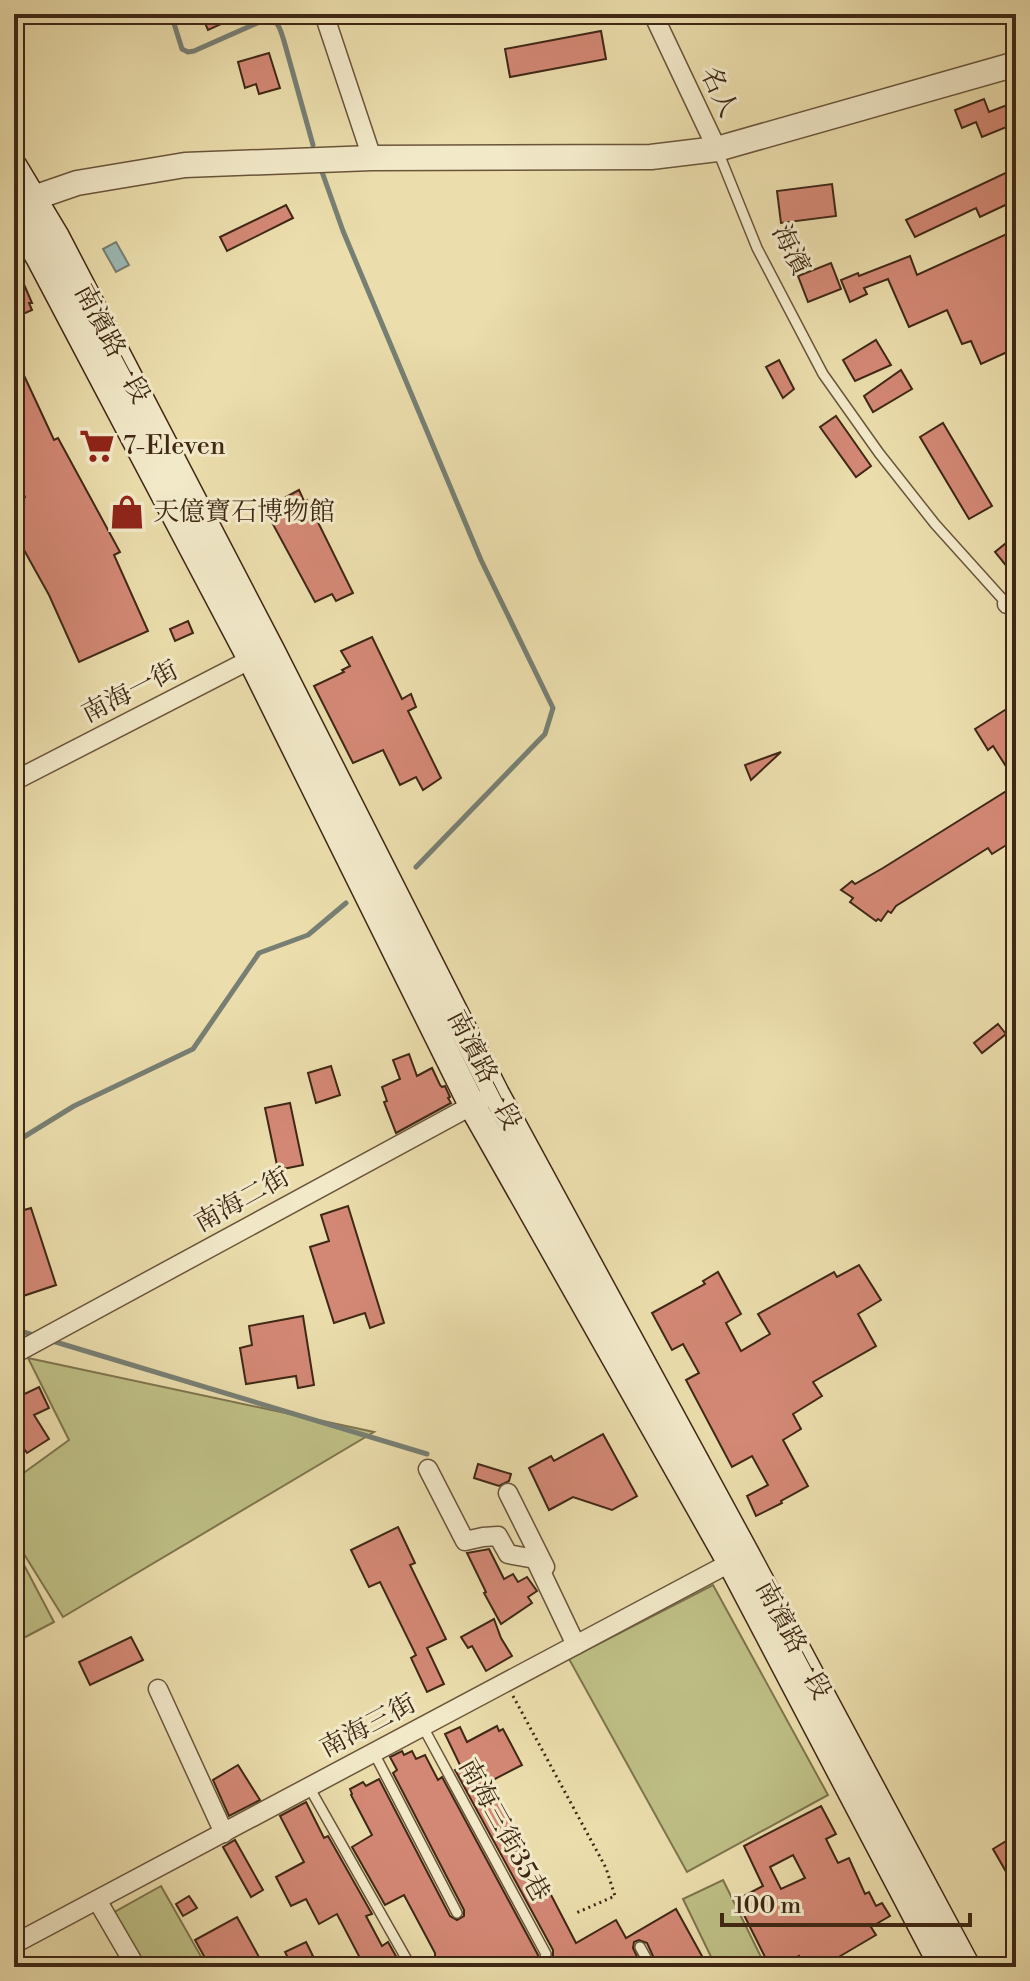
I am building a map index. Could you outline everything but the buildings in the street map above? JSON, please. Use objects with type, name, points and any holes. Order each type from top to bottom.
[{"type":"main road","name":"南濱路一段","points":[[14,167],[20,205],[47,271],[261,654],[484,1099],[967,1967]]},
{"type":"main road","name":"南濱路一段","points":[[738,1558],[943,1967]]},
{"type":"street","points":[[324,14],[372,158]]},
{"type":"street","name":"名人","points":[[653,14],[717,149]]},
{"type":"street","points":[[20,205],[77,183],[185,165],[372,158],[651,157],[717,149],[1016,64]]},
{"type":"street","name":"南海一街","points":[[14,781],[261,654]]},
{"type":"street","name":"南海二街","points":[[14,1354],[484,1099]]},
{"type":"street","points":[[428,1469],[465,1541],[498,1536],[508,1554],[535,1559],[579,1643]]},
{"type":"street","points":[[508,1493],[579,1643]]},
{"type":"street","name":"南海三街","points":[[14,1944],[738,1558]]},
{"type":"street","points":[[158,1689],[224,1833]]},
{"type":"street","points":[[97,1900],[136,1967]]},
{"type":"lane","name":"海濱","points":[[717,149],[757,248],[823,374],[935,524],[1013,606]]},
{"type":"lane","name":"南海三街35巷","points":[[423,1727],[546,1954],[542,1967]]},
{"type":"lane","points":[[374,1753],[457,1913]]},
{"type":"lane","points":[[309,1787],[411,1967]]},
{"type":"lane","points":[[640,1947],[651,1967]]},
{"type":"path","points":[[505,1683],[606,1868],[615,1896],[576,1913]]},
{"type":"green space","points":[[28,1358],[374,1432],[63,1617],[14,1538],[14,1480],[69,1440]]},
{"type":"green space","points":[[14,1546],[54,1622],[14,1643]]},
{"type":"green space","points":[[713,1585],[828,1795],[687,1872],[569,1659]]},
{"type":"green space","points":[[723,1880],[766,1967],[716,1967],[683,1899]]},
{"type":"green space","points":[[161,1886],[203,1960],[190,1967],[141,1967],[111,1914]]},
{"type":"water","points":[[116,242],[129,265],[116,272],[103,249]]},
{"type":"waterway","points":[[171,14],[182,49],[188,52],[264,20],[276,23],[284,41],[313,145]]},
{"type":"waterway","points":[[321,169],[343,231],[481,560],[553,708],[545,734],[416,867]]},
{"type":"waterway","points":[[14,1143],[74,1106],[193,1049],[259,953],[308,935],[346,903]]},
{"type":"waterway","points":[[14,1329],[36,1336]]},
{"type":"waterway","points":[[49,1340],[427,1454]]},
{"type":"place","name":"7-Eleven","points":[[97,446]]},
{"type":"place","name":"天億寶石博物館","points":[[127,512]]}]
